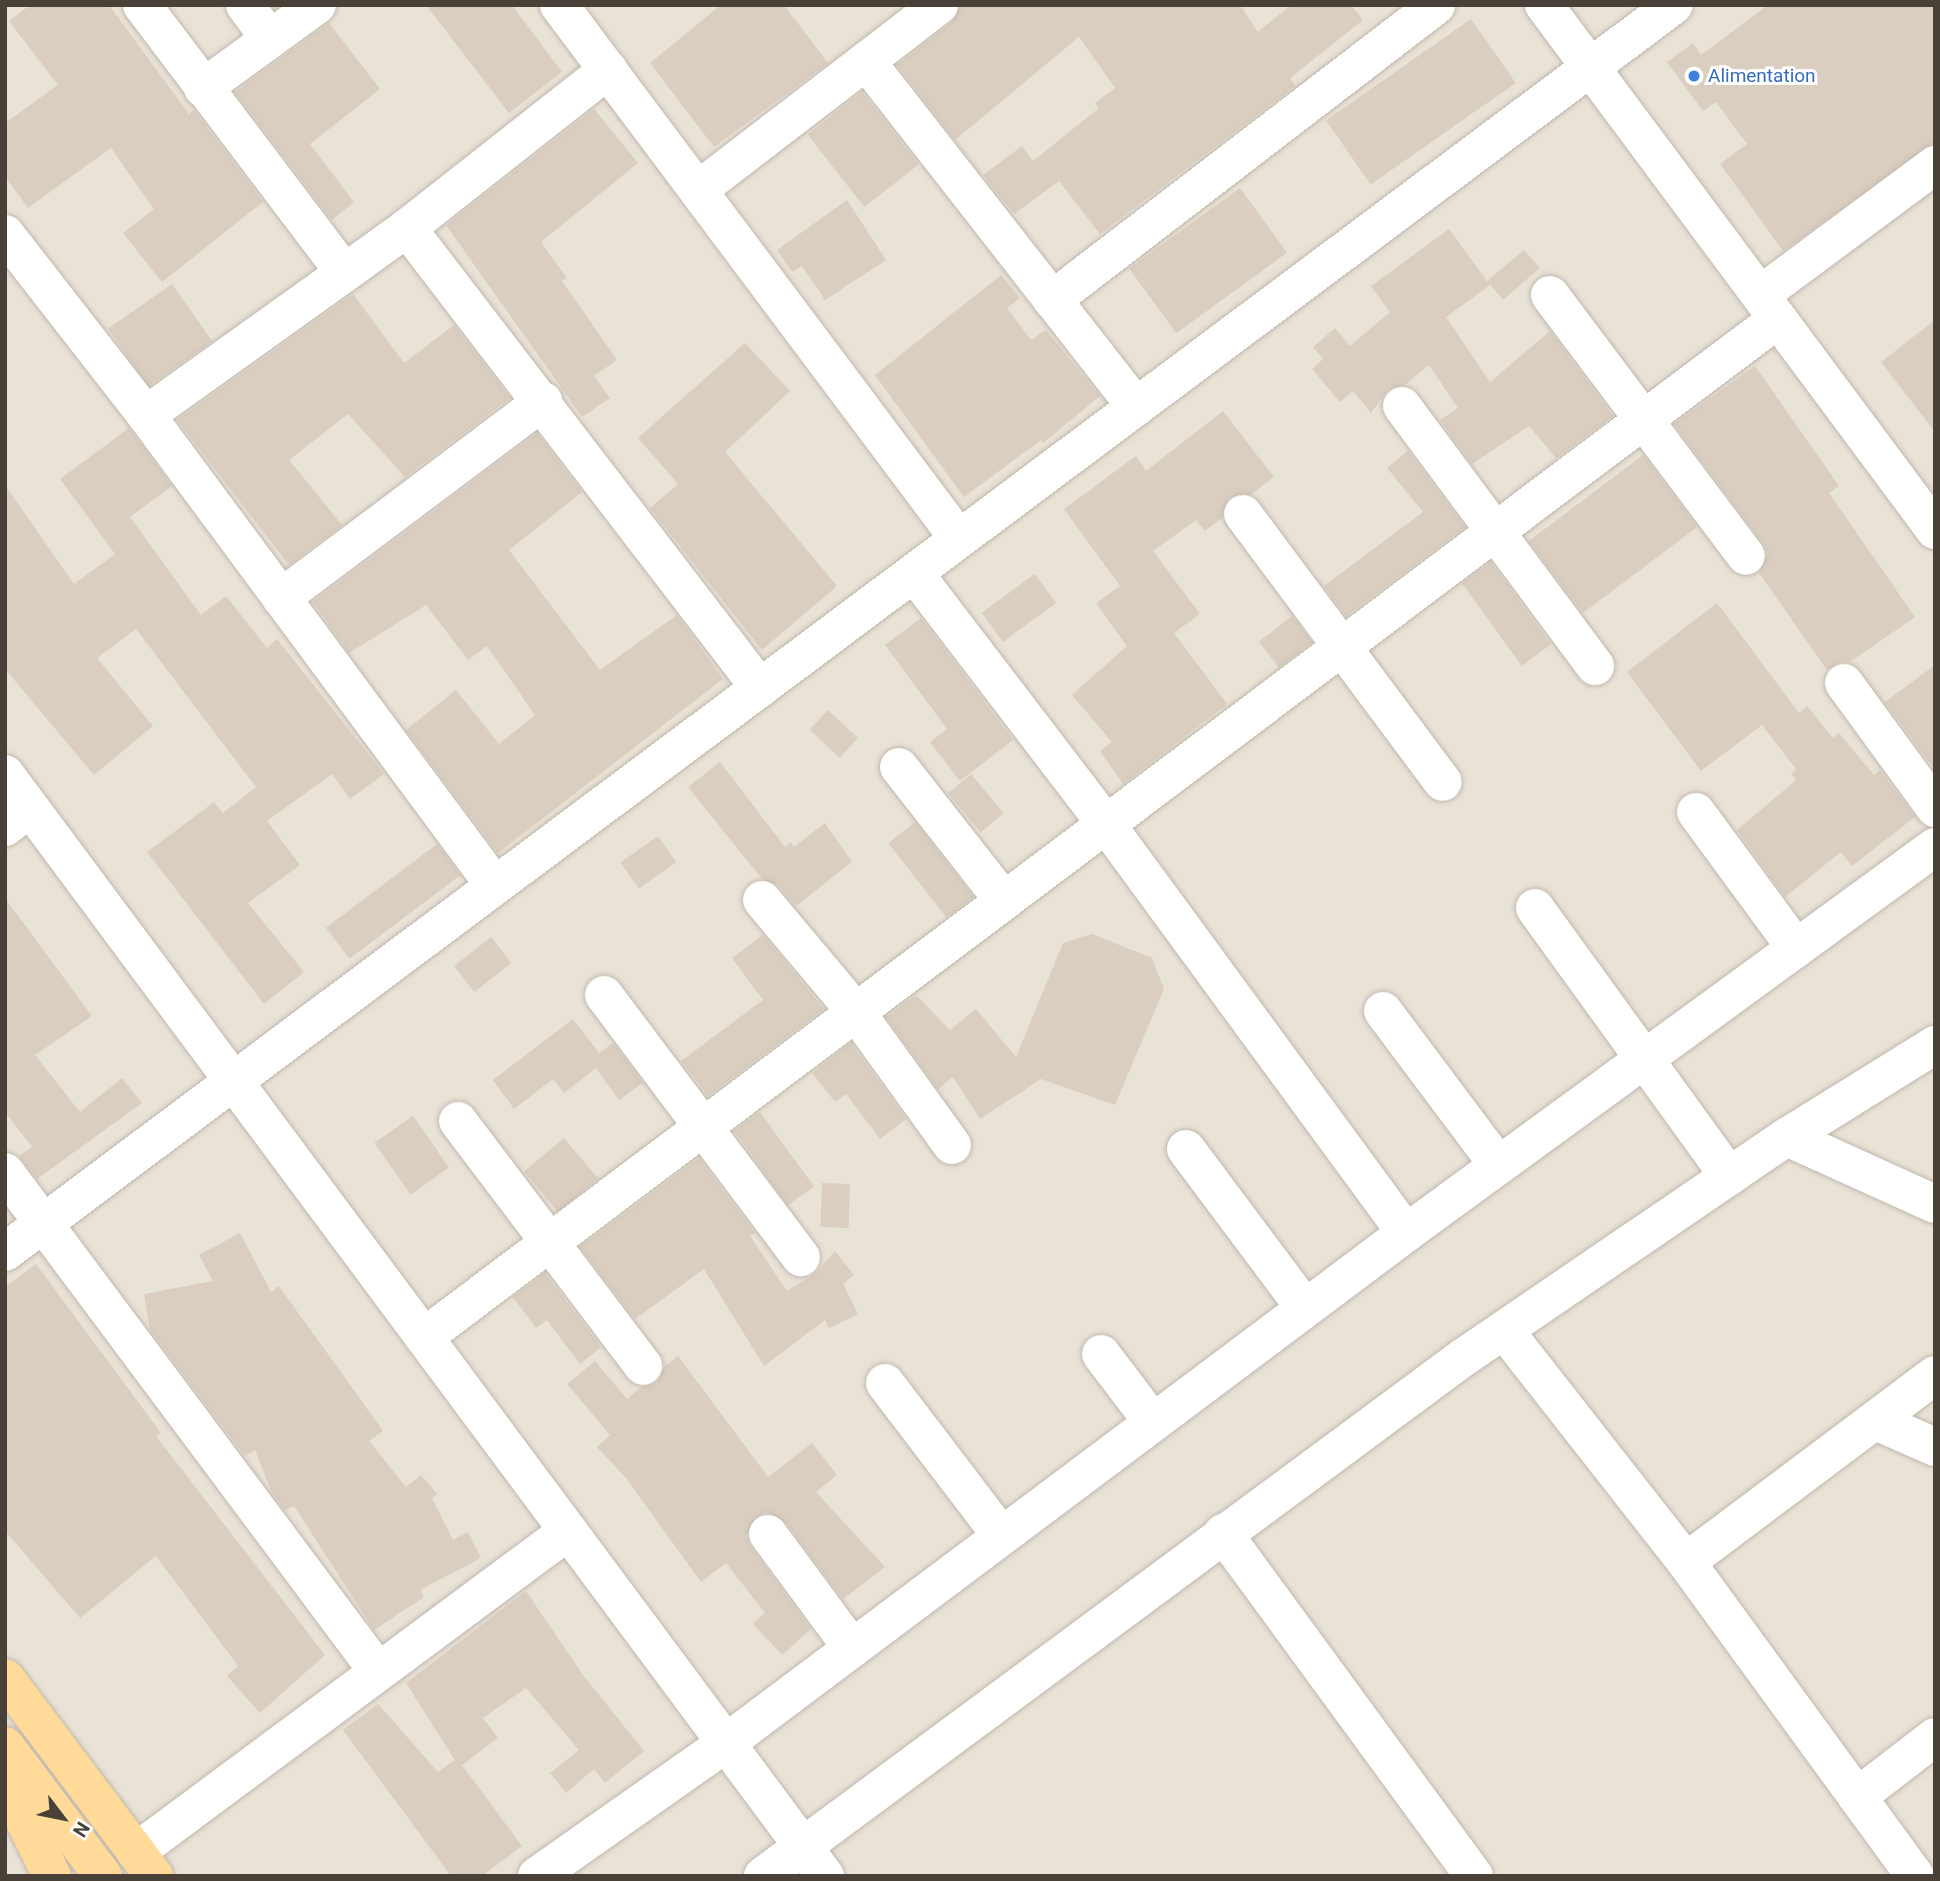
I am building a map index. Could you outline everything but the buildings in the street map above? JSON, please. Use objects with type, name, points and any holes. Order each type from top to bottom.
[{"type":"main road","points":[[5,1678],[145,1864]]},
{"type":"main road","points":[[5,1746],[103,1876]]},
{"type":"main road","points":[[5,1781],[52,1876]]},
{"type":"street","points":[[142,5],[343,271]]},
{"type":"street","points":[[245,5],[271,39]]},
{"type":"street","points":[[203,88],[317,5]]},
{"type":"street","points":[[559,5],[959,540]]},
{"type":"street","points":[[698,190],[939,5]]},
{"type":"street","points":[[1052,300],[1436,5]]},
{"type":"street","points":[[1544,5],[1935,530]]},
{"type":"street","points":[[5,1252],[1674,5]]},
{"type":"street","points":[[866,61],[1136,407]]},
{"type":"street","points":[[146,415],[343,271],[407,228],[608,70]]},
{"type":"street","points":[[424,1337],[1644,421],[1769,307],[1929,180]]},
{"type":"street","points":[[407,228],[760,688]]},
{"type":"street","points":[[5,234],[146,415],[495,886]]},
{"type":"street","points":[[1550,295],[1746,556]]},
{"type":"street","points":[[281,598],[542,401]]},
{"type":"street","points":[[1402,406],[1595,666]]},
{"type":"street","points":[[1242,514],[1443,782]]},
{"type":"street","points":[[914,573],[1106,824],[1406,1233]]},
{"type":"street","points":[[1844,683],[1935,808]]},
{"type":"street","points":[[899,767],[1004,901]]},
{"type":"street","points":[[5,774],[18,818],[233,1081],[814,1861]]},
{"type":"street","points":[[1696,811],[1796,948]]},
{"type":"street","points":[[537,1876],[726,1743],[1152,1421],[1935,847]]},
{"type":"street","points":[[762,900],[856,1012],[952,1144]]},
{"type":"street","points":[[1535,908],[1729,1176]]},
{"type":"street","points":[[604,995],[801,1257]]},
{"type":"street","points":[[1384,1011],[1498,1165]]},
{"type":"street","points":[[763,1876],[814,1861],[1223,1533],[1504,1330],[1787,1137],[1930,1054]]},
{"type":"street","points":[[458,1121],[643,1366]]},
{"type":"street","points":[[1787,1137],[1935,1204]]},
{"type":"street","points":[[1186,1149],[1305,1308]]},
{"type":"street","points":[[5,1172],[377,1670]]},
{"type":"street","points":[[1504,1330],[1686,1562],[1915,1876]]},
{"type":"street","points":[[1101,1354],[1152,1421]]},
{"type":"street","points":[[1686,1562],[1935,1375]]},
{"type":"street","points":[[885,1383],[1001,1535]]},
{"type":"street","points":[[1876,1421],[1935,1447]]},
{"type":"street","points":[[145,1864],[377,1670],[568,1531]]},
{"type":"street","points":[[1223,1533],[1475,1876]]},
{"type":"street","points":[[768,1534],[852,1648]]},
{"type":"street","points":[[1857,1797],[1935,1737]]},
{"type":"shaded area","points":[[5,5],[1935,5],[1935,1876],[5,1876]]},
{"type":"place","name":"Alimentation","points":[[1694,76]]}]
